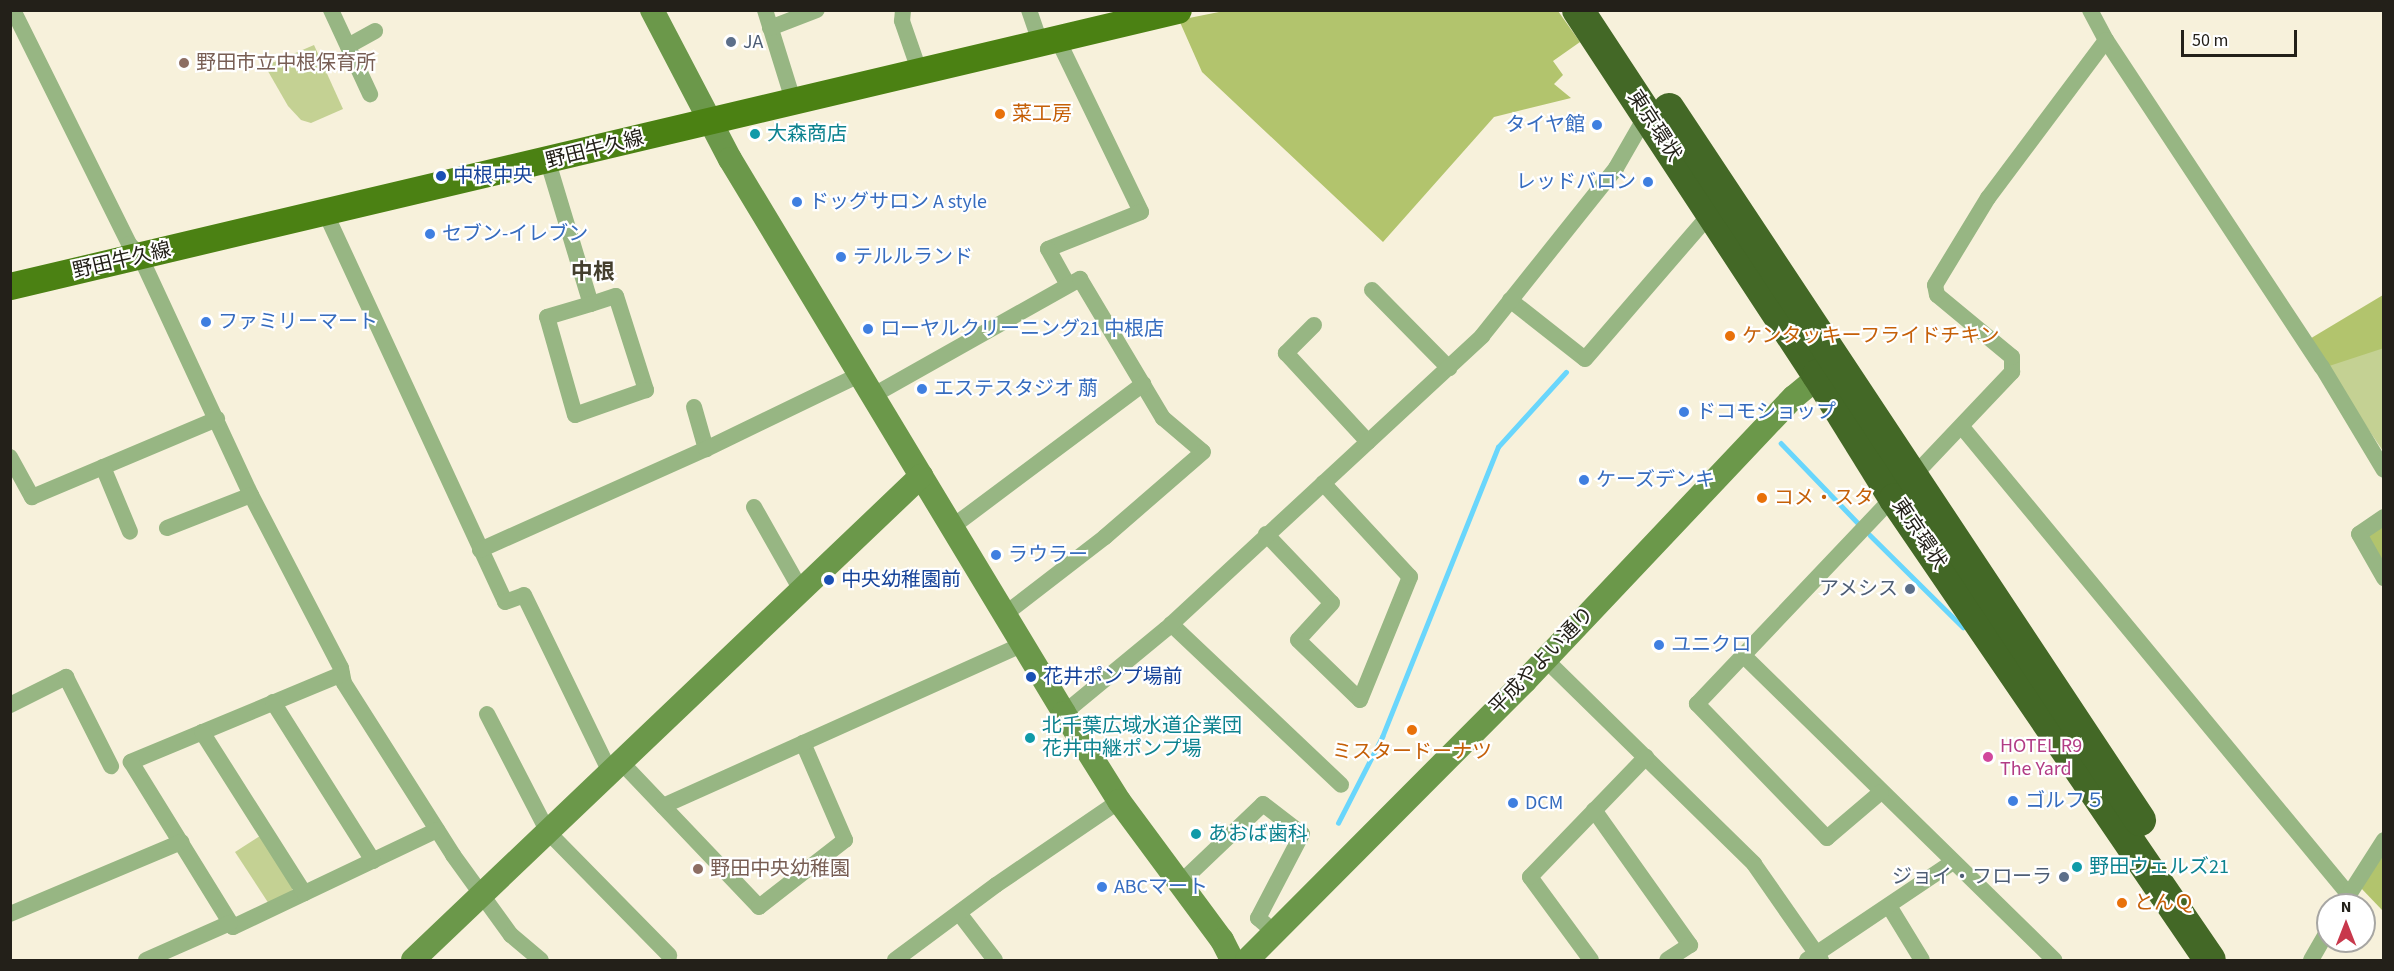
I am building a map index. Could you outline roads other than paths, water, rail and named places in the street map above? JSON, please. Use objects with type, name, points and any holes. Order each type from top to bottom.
[{"type":"highway","name":"東京環状","points":[[1578,10],[1711,213],[1828,369]]},
{"type":"highway","name":"東京環状","points":[[1604,10],[1904,489],[2210,960]]},
{"type":"highway","name":"東京環状","points":[[1904,489],[2234,960]]},
{"type":"main road","name":"野田牛久線","points":[[10,286],[548,162],[793,100],[1048,40],[1128,16],[1178,10]]},
{"type":"street","points":[[13,10],[129,244],[140,256],[251,495],[342,674],[437,830],[481,895],[511,935],[541,960]]},
{"type":"street","points":[[331,10],[370,94]]},
{"type":"street","points":[[652,10],[711,121],[859,375],[1064,713],[1119,801],[1222,940],[1232,960]]},
{"type":"street","points":[[765,10],[793,100]]},
{"type":"street","points":[[770,28],[817,10]]},
{"type":"street","points":[[903,10],[902,21],[920,70]]},
{"type":"street","points":[[1029,10],[1048,40],[1141,212],[1048,249],[1068,285]]},
{"type":"street","points":[[2090,10],[2106,40],[2322,367],[2384,470]]},
{"type":"street","points":[[348,46],[375,31]]},
{"type":"street","points":[[1881,792],[1827,838],[1697,704],[1904,489],[2012,372],[2012,357],[1937,295],[1935,285],[1989,198],[2106,40]]},
{"type":"street","points":[[1064,713],[1171,624],[1266,534],[1449,368],[1510,300],[1616,168],[1647,114]]},
{"type":"street","points":[[548,162],[591,304]]},
{"type":"street","points":[[1510,300],[1585,359],[1711,213]]},
{"type":"street","points":[[326,214],[505,602],[524,595],[615,767],[663,806],[759,907],[845,840],[803,743]]},
{"type":"street","points":[[872,396],[1080,279],[1163,418],[1203,452],[1105,537],[1005,614]]},
{"type":"street","points":[[1372,290],[1449,368]]},
{"type":"street","points":[[616,296],[646,390],[575,415],[547,317],[591,304],[616,296]]},
{"type":"street","points":[[1314,326],[1286,353],[1368,442]]},
{"type":"street","name":"平成やよい通り","points":[[1247,960],[1828,369]]},
{"type":"street","points":[[480,550],[706,449],[859,375]]},
{"type":"street","points":[[952,527],[1143,384]]},
{"type":"street","points":[[694,407],[706,449]]},
{"type":"street","points":[[10,457],[32,497],[217,419]]},
{"type":"street","points":[[1962,427],[2340,893]]},
{"type":"street","points":[[103,467],[130,532]]},
{"type":"street","points":[[413,960],[921,476]]},
{"type":"street","points":[[1266,534],[1332,603],[1298,640],[1360,700],[1410,577],[1323,483]]},
{"type":"street","points":[[167,528],[251,495]]},
{"type":"street","points":[[754,507],[801,590]]},
{"type":"street","points":[[2384,518],[2359,534],[2384,578]]},
{"type":"street","points":[[1171,624],[1341,785]]},
{"type":"street","points":[[663,806],[1023,645]]},
{"type":"street","points":[[1744,657],[2054,960]]},
{"type":"street","points":[[1545,659],[1754,864],[1815,958],[1953,862]]},
{"type":"street","points":[[342,674],[131,762],[233,927],[437,830]]},
{"type":"street","points":[[10,705],[66,677],[111,766]]},
{"type":"street","points":[[273,702],[373,861]]},
{"type":"street","points":[[487,714],[548,832],[669,955]]},
{"type":"street","points":[[202,732],[304,893]]},
{"type":"street","points":[[1591,960],[1530,877],[1646,757]]},
{"type":"street","points":[[895,960],[1119,801]]},
{"type":"street","points":[[1179,884],[1263,804],[1302,834],[1258,918],[1274,932]]},
{"type":"street","points":[[1594,810],[1690,945],[1667,960]]},
{"type":"street","points":[[2350,893],[2384,840]]},
{"type":"street","points":[[10,914],[181,842]]},
{"type":"street","points":[[1889,906],[1922,960]]},
{"type":"street","points":[[959,913],[995,960]]},
{"type":"street","points":[[146,960],[230,923]]},
{"type":"waterway","points":[[1338,823],[1382,737],[1498,447],[1566,372]]},
{"type":"waterway","points":[[1781,443],[1859,524]]},
{"type":"waterway","points":[[1870,535],[1963,627]]},
{"type":"place","name":"JA","points":[[731,42]]},
{"type":"place","name":"野田市立中根保育所","points":[[184,63]]},
{"type":"place","name":"菜工房","points":[[1000,114]]},
{"type":"place","name":"タイヤ館","points":[[1597,125]]},
{"type":"place","name":"大森商店","points":[[755,134]]},
{"type":"place","name":"中根中央","points":[[441,176]]},
{"type":"place","name":"レッドバロン","points":[[1648,182]]},
{"type":"place","name":"ドッグサロン A style","points":[[797,202]]},
{"type":"place","name":"セブン-イレブン","points":[[430,234]]},
{"type":"place","name":"テルルランド","points":[[841,257]]},
{"type":"place","name":"ファミリーマート","points":[[206,322]]},
{"type":"place","name":"ローヤルクリーニング21 中根店","points":[[868,329]]},
{"type":"place","name":"ケンタッキーフライドチキン","points":[[1730,336]]},
{"type":"place","name":"エステスタジオ 萠","points":[[922,389]]},
{"type":"place","name":"ドコモショップ","points":[[1684,412]]},
{"type":"place","name":"ケーズデンキ","points":[[1584,480]]},
{"type":"place","name":"コメ・スタ","points":[[1762,498]]},
{"type":"place","name":"ラウラー","points":[[996,555]]},
{"type":"place","name":"中央幼稚園前","points":[[829,580]]},
{"type":"place","name":"アメシス","points":[[1910,589]]},
{"type":"place","name":"ユニクロ","points":[[1659,645]]},
{"type":"place","name":"花井ポンプ場前","points":[[1031,677]]},
{"type":"place","name":"ミスタードーナツ","points":[[1412,730]]},
{"type":"place","name":"北千葉広域水道企業団 花井中継ポンプ場","points":[[1030,738]]},
{"type":"place","name":"HOTEL R9 The Yard","points":[[1988,757]]},
{"type":"place","name":"ゴルフ５","points":[[2013,801]]},
{"type":"place","name":"DCM","points":[[1513,803]]},
{"type":"place","name":"あおば歯科","points":[[1196,834]]},
{"type":"place","name":"野田ウェルズ21","points":[[2077,867]]},
{"type":"place","name":"野田中央幼稚園","points":[[698,869]]},
{"type":"place","name":"ジョイ・フローラ","points":[[2064,877]]},
{"type":"place","name":"ABCマート","points":[[1102,887]]},
{"type":"place","name":"とんＱ","points":[[2122,903]]},
{"type":"district","name":"中根","points":[[593,273]]}]
